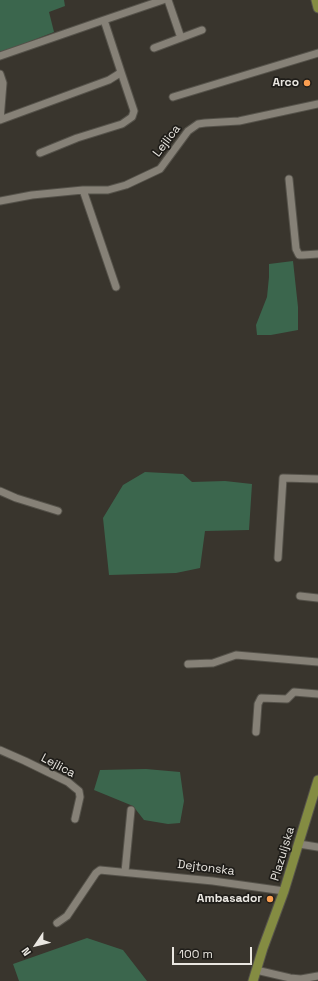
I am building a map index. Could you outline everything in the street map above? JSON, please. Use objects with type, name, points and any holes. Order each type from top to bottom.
[{"type":"main road","points":[[316,0],[318,8]]},
{"type":"main road","name":"Plazuljska","points":[[253,981],[284,890],[317,784]]},
{"type":"street","points":[[0,56],[163,0]]},
{"type":"street","points":[[168,0],[182,38]]},
{"type":"street","points":[[40,153],[77,138],[122,124],[132,117],[134,112],[104,20]]},
{"type":"street","points":[[154,48],[202,30]]},
{"type":"street","points":[[173,97],[318,53]]},
{"type":"street","points":[[0,74],[3,83],[0,120],[113,78],[121,72]]},
{"type":"street","name":"Lejlica","points":[[0,201],[32,195],[115,188],[135,182],[156,171],[164,164],[188,131],[198,124],[239,121],[318,104]]},
{"type":"street","points":[[289,179],[296,249],[299,255],[303,256],[318,254]]},
{"type":"street","points":[[83,190],[116,287]]},
{"type":"street","points":[[278,558],[284,478],[318,479]]},
{"type":"street","points":[[0,491],[16,498],[58,511]]},
{"type":"street","points":[[300,596],[318,598]]},
{"type":"street","points":[[188,664],[213,663],[236,656],[318,662]]},
{"type":"street","points":[[256,732],[258,704],[261,698],[287,699],[294,692],[318,694]]},
{"type":"street","name":"Lejlica","points":[[0,750],[68,782],[79,791],[80,796],[75,819]]},
{"type":"street","points":[[125,872],[131,810]]},
{"type":"street","points":[[298,844],[318,847]]},
{"type":"street","name":"Dejtonska","points":[[57,923],[67,916],[100,870],[213,881],[284,890]]},
{"type":"street","points":[[256,970],[290,978],[301,979],[318,976]]},
{"type":"green space","points":[[0,0],[64,0],[65,6],[49,12],[54,32],[0,53]]},
{"type":"green space","points":[[293,261],[298,307],[298,330],[271,335],[257,335],[256,325],[267,297],[269,264]]},
{"type":"green space","points":[[145,472],[183,474],[192,482],[225,481],[252,484],[249,530],[205,531],[200,568],[176,573],[109,575],[103,518],[123,485]]},
{"type":"green space","points":[[146,769],[180,772],[184,801],[180,823],[168,824],[144,820],[133,806],[94,790],[100,770]]},
{"type":"green space","points":[[87,938],[123,950],[147,981],[19,981],[13,964]]},
{"type":"place","name":"Arco","points":[[307,83]]},
{"type":"place","name":"Ambasador","points":[[270,899]]}]
